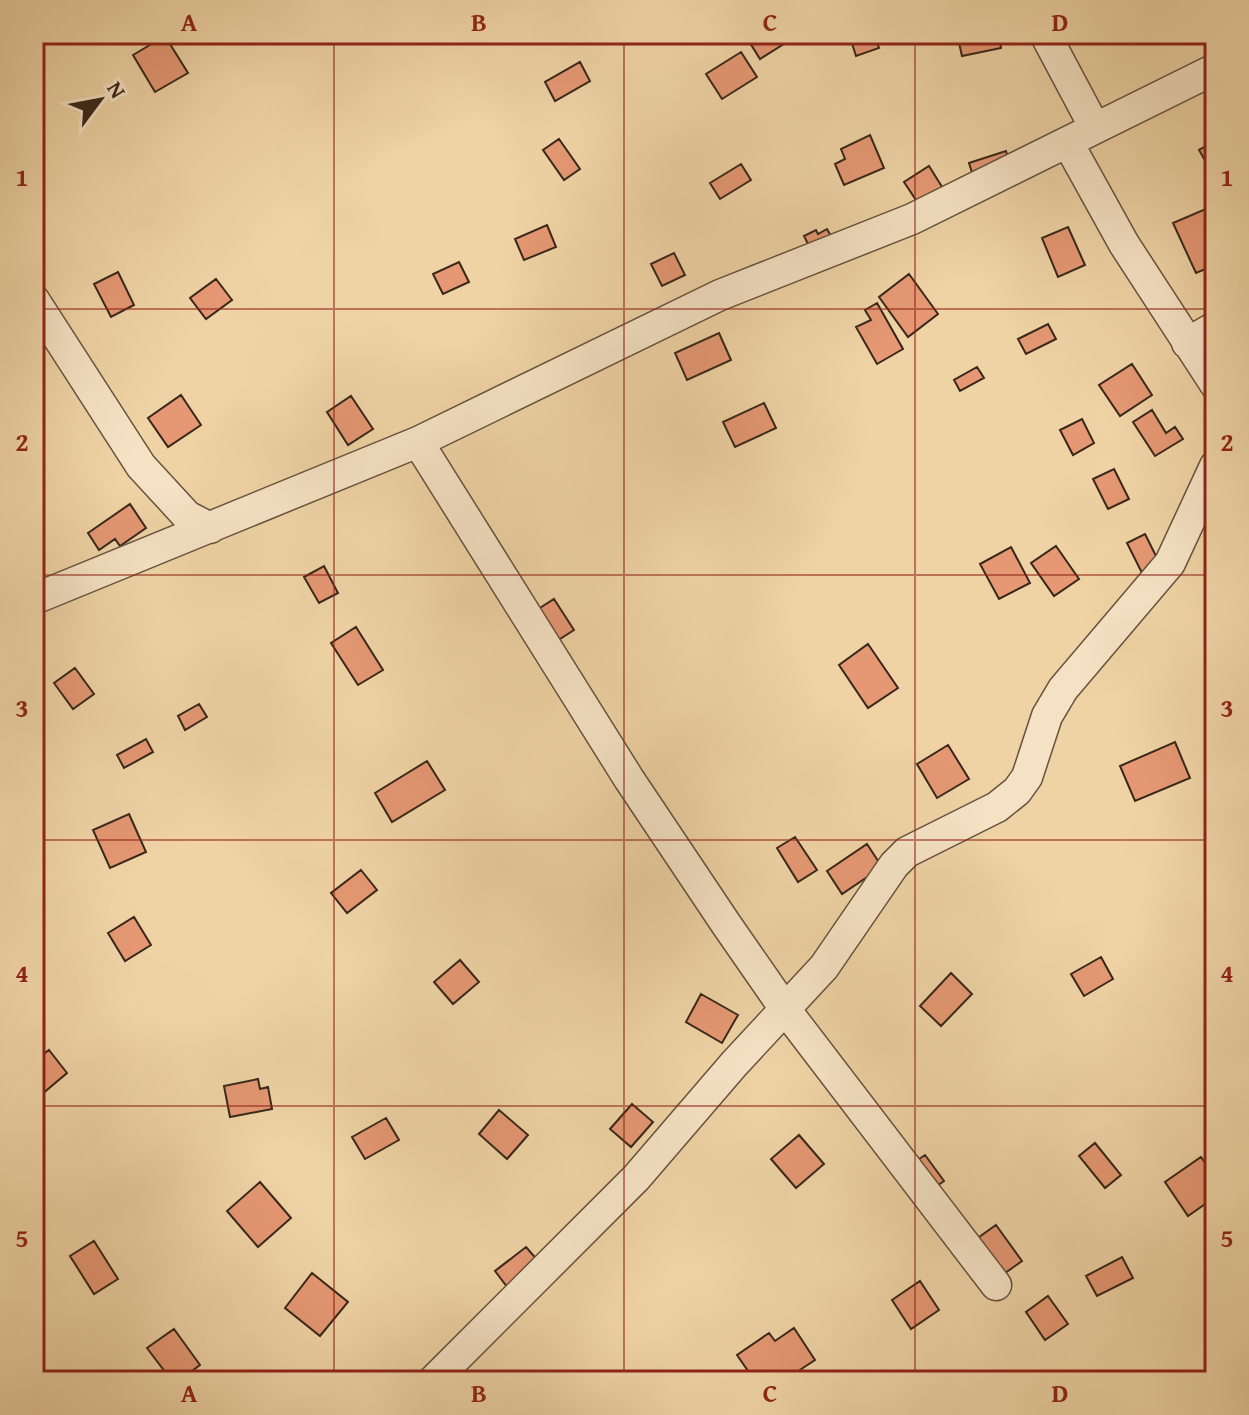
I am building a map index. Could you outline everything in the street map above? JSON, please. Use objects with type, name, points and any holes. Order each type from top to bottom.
[{"type":"street","points":[[1045,34],[1095,128]]},
{"type":"street","points":[[34,599],[418,442],[720,295],[912,219],[1215,69]]},
{"type":"street","points":[[1068,143],[1124,244],[1215,384]]},
{"type":"street","points":[[34,300],[141,466],[187,516],[210,528]]},
{"type":"street","points":[[1187,343],[1215,327]]},
{"type":"street","points":[[418,442],[629,779],[785,1009],[996,1285]]},
{"type":"street","points":[[433,1381],[636,1178],[824,967],[894,865],[907,852],[997,807],[1017,791],[1027,777],[1047,716],[1063,689],[1170,563],[1215,466]]},
{"type":"building","points":[[754,34],[781,34],[787,42],[760,59],[747,38]]},
{"type":"building","points":[[849,34],[874,34],[879,48],[856,56]]},
{"type":"building","points":[[957,34],[999,34],[1001,48],[962,56]]},
{"type":"building","points":[[165,36],[188,73],[155,92],[133,55]]},
{"type":"building","points":[[741,52],[757,77],[722,99],[706,74]]},
{"type":"building","points":[[580,62],[590,81],[555,101],[545,82]]},
{"type":"building","points":[[870,135],[884,168],[844,185],[835,164],[845,159],[841,149]]},
{"type":"building","points":[[559,139],[580,169],[564,180],[543,150]]},
{"type":"building","points":[[1215,141],[1215,178],[1199,150]]},
{"type":"building","points":[[1006,151],[1015,180],[978,192],[969,163]]},
{"type":"building","points":[[741,164],[751,180],[720,199],[710,183]]},
{"type":"building","points":[[929,166],[944,190],[920,206],[904,182]]},
{"type":"building","points":[[1215,205],[1215,265],[1196,273],[1173,223]]},
{"type":"building","points":[[547,225],[556,247],[524,260],[515,239]]},
{"type":"building","points":[[1068,227],[1085,265],[1058,277],[1042,238]]},
{"type":"building","points":[[827,229],[836,245],[814,256],[804,236]]},
{"type":"building","points":[[674,253],[685,275],[662,286],[651,264]]},
{"type":"building","points":[[459,262],[469,282],[443,294],[433,274]]},
{"type":"building","points":[[118,272],[134,305],[111,317],[94,284]]},
{"type":"building","points":[[909,274],[938,314],[908,337],[879,297]]},
{"type":"building","points":[[216,279],[232,300],[206,319],[190,298]]},
{"type":"building","points":[[877,303],[903,349],[877,364],[856,327],[871,320],[865,310]]},
{"type":"building","points":[[1048,324],[1056,339],[1026,354],[1018,339]]},
{"type":"building","points":[[719,333],[731,360],[687,380],[675,353]]},
{"type":"building","points":[[1132,364],[1152,395],[1120,416],[1099,385]]},
{"type":"building","points":[[977,367],[984,378],[960,391],[954,380]]},
{"type":"building","points":[[181,395],[201,425],[168,447],[148,418]]},
{"type":"building","points":[[351,396],[373,429],[348,445],[327,412]]},
{"type":"building","points":[[764,403],[776,428],[735,447],[723,422]]},
{"type":"building","points":[[1152,410],[1166,433],[1175,427],[1183,439],[1155,456],[1133,422]]},
{"type":"building","points":[[1082,419],[1094,443],[1073,455],[1060,430]]},
{"type":"building","points":[[34,453],[44,469],[34,474]]},
{"type":"building","points":[[1114,469],[1129,499],[1108,509],[1093,479]]},
{"type":"building","points":[[130,504],[146,528],[120,546],[115,539],[99,550],[88,533]]},
{"type":"building","points":[[1145,534],[1160,564],[1142,573],[1127,543]]},
{"type":"building","points":[[1056,546],[1079,579],[1054,596],[1031,563]]},
{"type":"building","points":[[1011,547],[1030,583],[999,599],[980,564]]},
{"type":"building","points":[[324,566],[338,593],[319,603],[304,577]]},
{"type":"building","points":[[554,599],[574,630],[552,644],[532,613]]},
{"type":"building","points":[[356,627],[383,670],[358,685],[331,643]]},
{"type":"building","points":[[868,644],[898,688],[868,708],[839,665]]},
{"type":"building","points":[[75,668],[94,694],[73,709],[54,683]]},
{"type":"building","points":[[199,704],[207,717],[185,730],[178,716]]},
{"type":"building","points":[[146,739],[153,752],[124,768],[117,755]]},
{"type":"building","points":[[1175,742],[1190,778],[1135,801],[1120,766]]},
{"type":"building","points":[[948,745],[969,779],[937,798],[917,764]]},
{"type":"building","points":[[427,761],[445,790],[392,822],[375,793]]},
{"type":"building","points":[[129,814],[146,852],[110,868],[93,830]]},
{"type":"building","points":[[795,837],[817,870],[798,882],[777,848]]},
{"type":"building","points":[[867,844],[882,867],[842,894],[827,871]]},
{"type":"building","points":[[361,870],[377,890],[347,913],[331,893]]},
{"type":"building","points":[[134,917],[151,945],[125,961],[108,933]]},
{"type":"building","points":[[1101,957],[1113,979],[1084,996],[1071,974]]},
{"type":"building","points":[[460,960],[479,982],[453,1004],[434,982]]},
{"type":"building","points":[[951,973],[972,994],[941,1026],[920,1006]]},
{"type":"building","points":[[701,994],[738,1015],[722,1043],[686,1022]]},
{"type":"building","points":[[49,1050],[67,1073],[41,1095],[34,1085],[34,1061]]},
{"type":"building","points":[[258,1079],[260,1089],[268,1087],[272,1109],[230,1117],[224,1086]]},
{"type":"building","points":[[632,1104],[653,1122],[631,1147],[610,1129]]},
{"type":"building","points":[[499,1110],[528,1135],[507,1159],[479,1134]]},
{"type":"building","points":[[386,1118],[399,1140],[365,1159],[352,1137]]},
{"type":"building","points":[[799,1135],[824,1164],[796,1188],[771,1159]]},
{"type":"building","points":[[1095,1143],[1121,1175],[1105,1188],[1079,1156]]},
{"type":"building","points":[[925,1155],[944,1181],[918,1199],[900,1172]]},
{"type":"building","points":[[1201,1157],[1215,1177],[1215,1197],[1188,1216],[1165,1182]]},
{"type":"building","points":[[260,1182],[291,1218],[258,1247],[227,1211]]},
{"type":"building","points":[[996,1225],[1022,1261],[1001,1276],[975,1240]]},
{"type":"building","points":[[94,1241],[118,1279],[94,1294],[70,1256]]},
{"type":"building","points":[[526,1247],[540,1263],[508,1288],[495,1271]]},
{"type":"building","points":[[1122,1257],[1133,1278],[1097,1296],[1086,1276]]},
{"type":"building","points":[[312,1273],[348,1302],[320,1336],[285,1308]]},
{"type":"building","points":[[920,1281],[939,1310],[911,1329],[892,1300]]},
{"type":"building","points":[[1048,1296],[1068,1324],[1045,1340],[1026,1312]]},
{"type":"building","points":[[794,1328],[815,1360],[783,1381],[755,1381],[737,1355],[769,1333],[775,1341]]},
{"type":"building","points":[[174,1329],[200,1365],[178,1381],[172,1381],[147,1348]]}]
